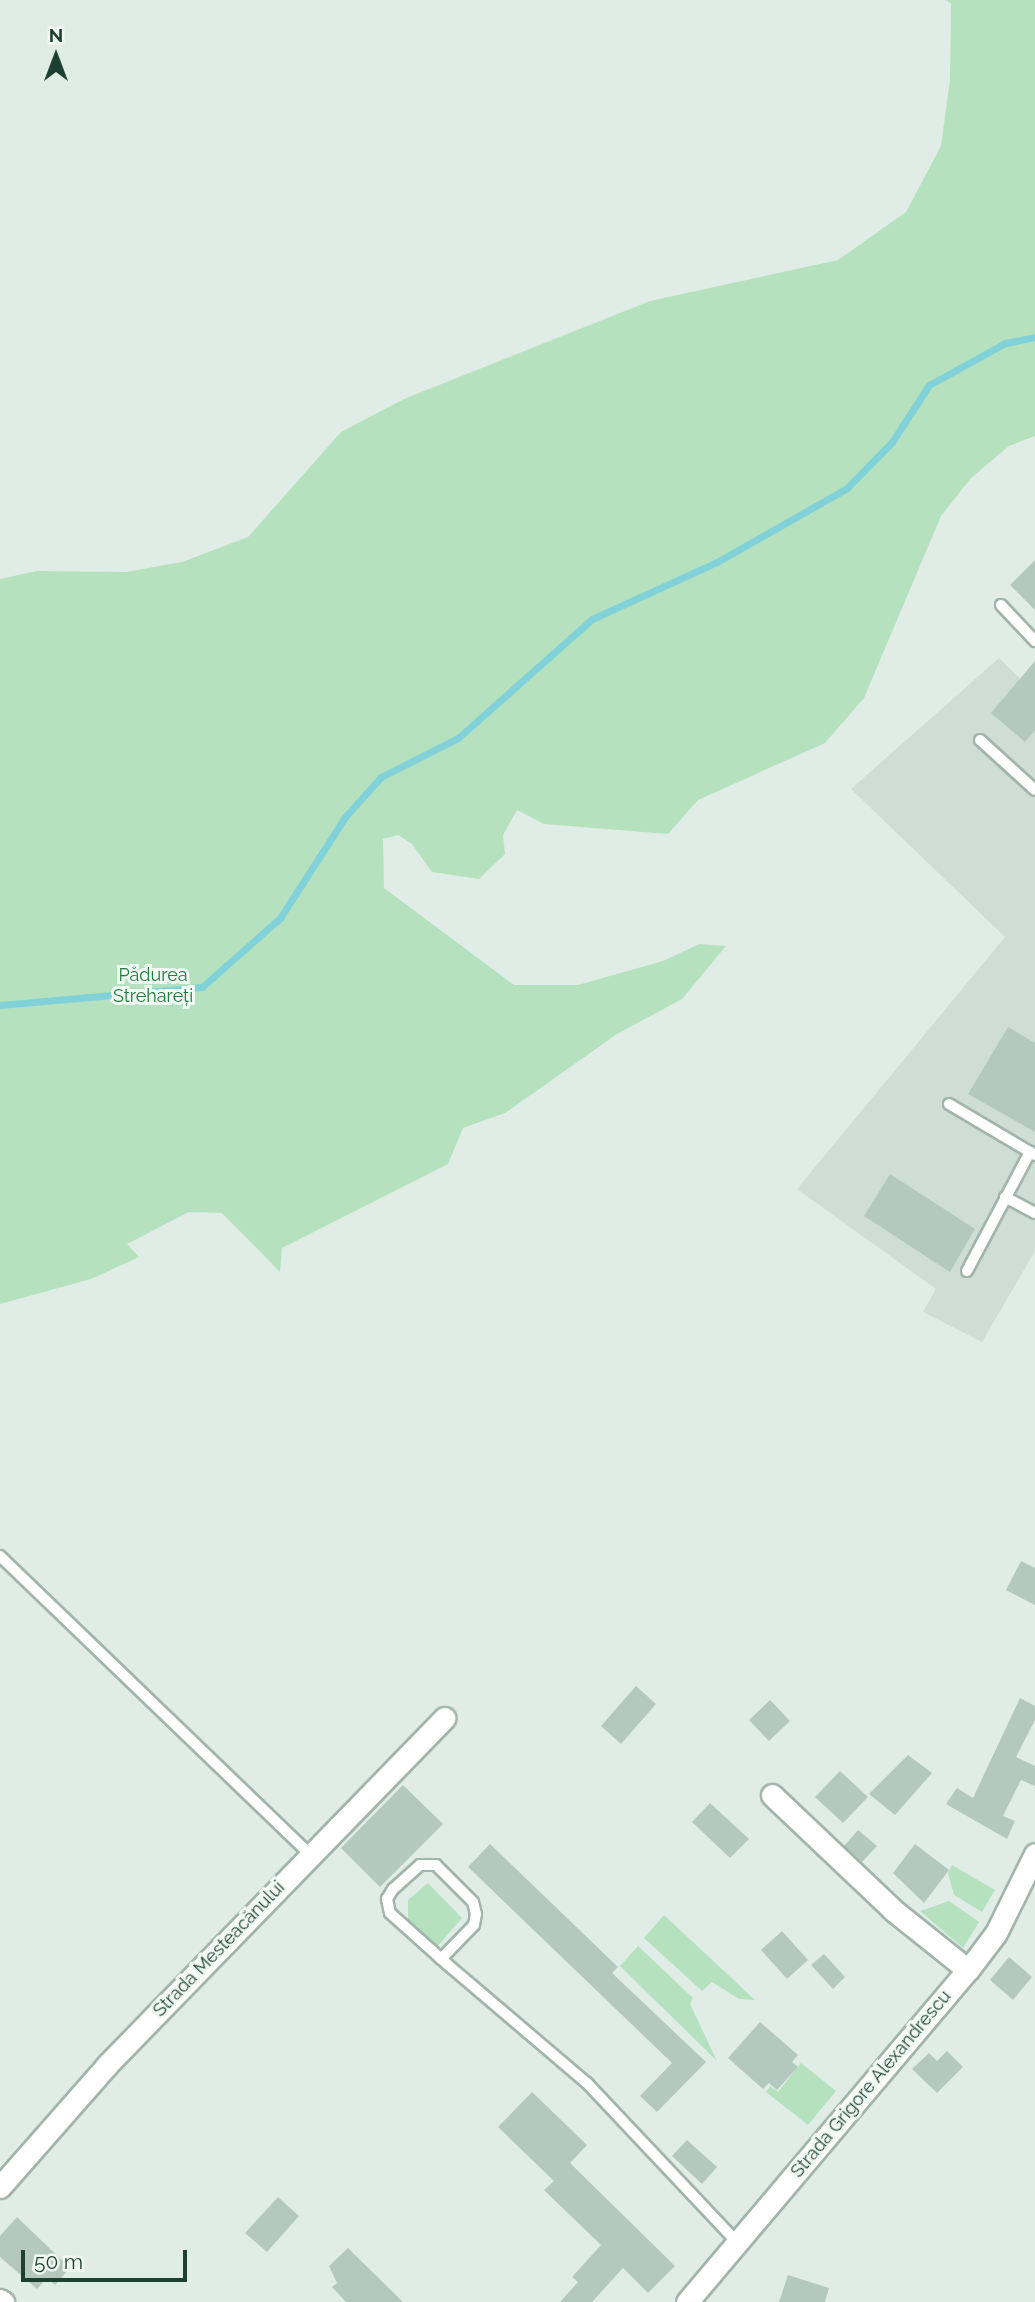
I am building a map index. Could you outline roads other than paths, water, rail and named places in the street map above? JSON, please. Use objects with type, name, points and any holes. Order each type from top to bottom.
[{"type":"street","name":"Strada Mesteacănului","points":[[0,2186],[107,2065],[445,1718]]},
{"type":"street","points":[[772,1796],[893,1910],[968,1970]]},
{"type":"street","name":"Strada Grigore Alexandrescu","points":[[687,2302],[968,1970],[996,1933],[1035,1854]]},
{"type":"lane","points":[[1001,605],[1035,640]]},
{"type":"lane","points":[[980,740],[1035,790]]},
{"type":"lane","points":[[949,1104],[1032,1153],[1005,1198],[967,1272]]},
{"type":"lane","points":[[1005,1198],[1035,1213]]},
{"type":"lane","points":[[0,1556],[311,1855]]},
{"type":"lane","points":[[441,1959],[474,1925],[476,1914],[473,1902],[436,1865],[420,1865],[387,1899],[390,1913],[441,1959],[587,2083],[738,2243]]},
{"type":"waterway","points":[[0,1005],[202,987],[280,918],[345,817],[381,777],[458,738],[592,619],[717,562],[847,488],[892,442],[929,385],[1005,343],[1035,337]]},
{"type":"park label","name":"Pădurea Strehareți","points":[[153,986]]}]
